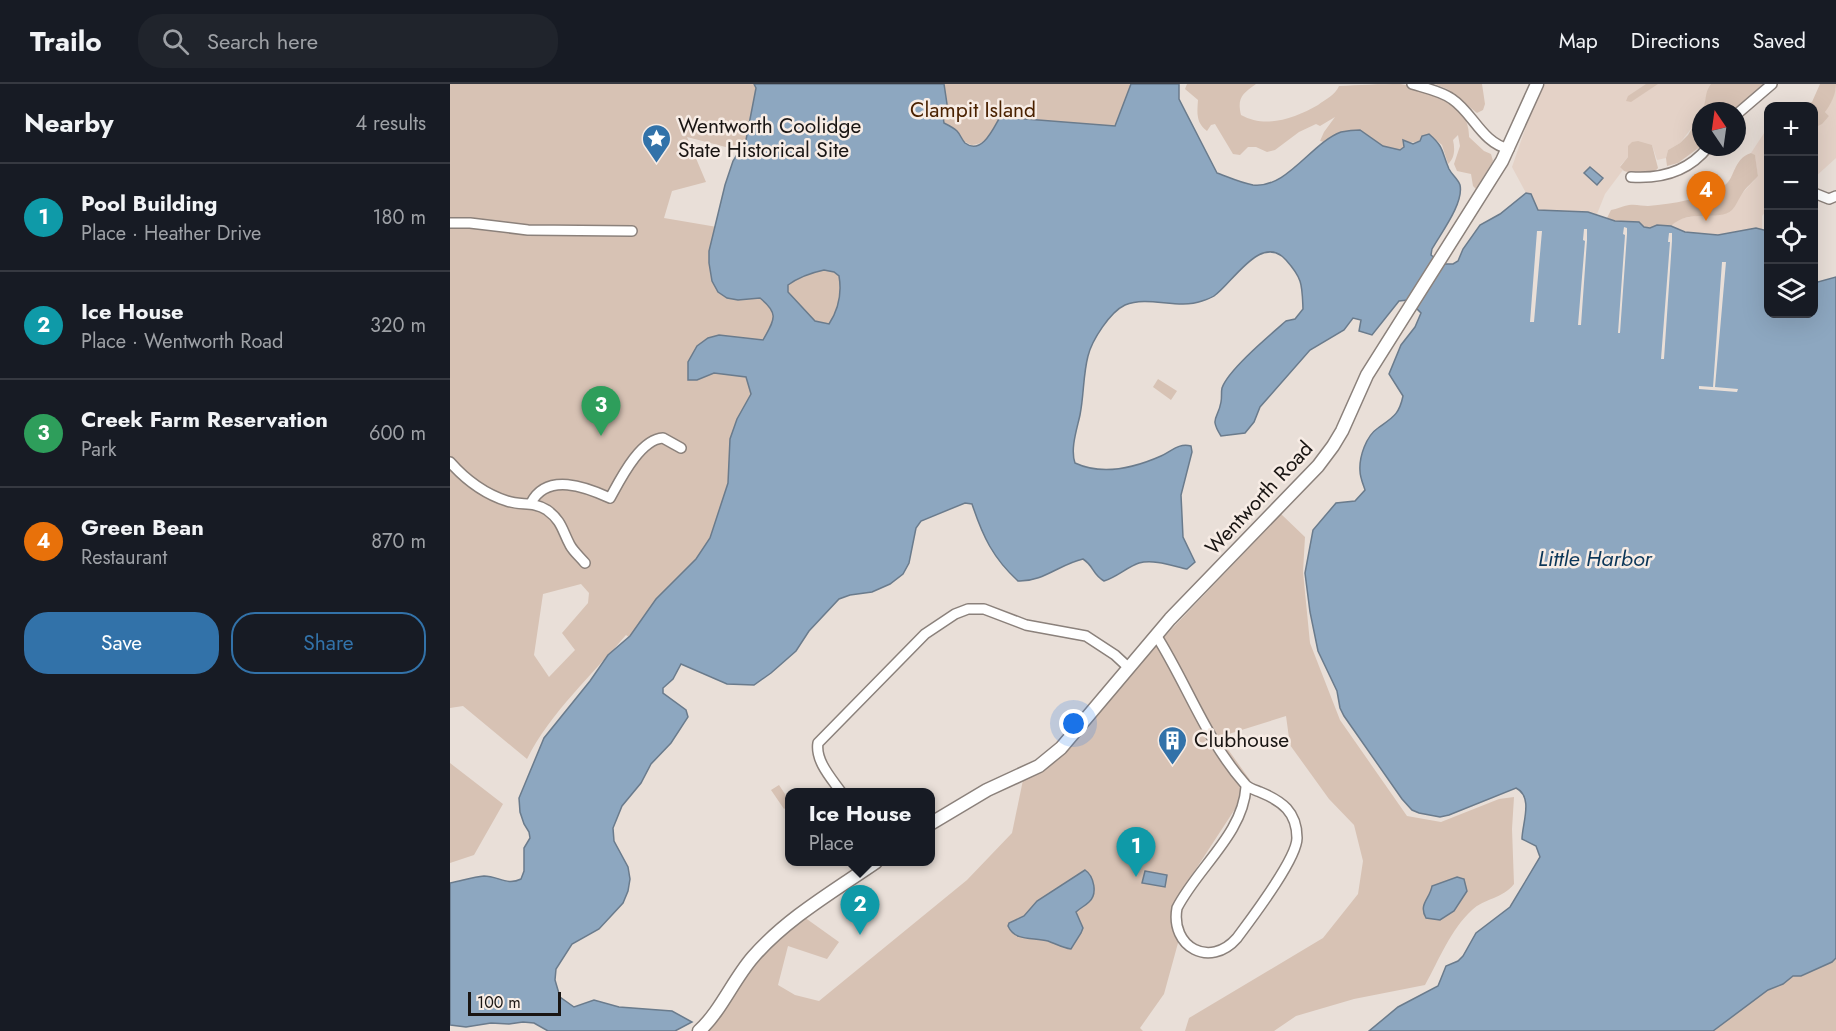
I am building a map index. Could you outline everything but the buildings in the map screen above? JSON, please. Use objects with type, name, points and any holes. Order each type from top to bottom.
[{"type":"main road","name":"Wentworth Road","points":[[935,821],[961,804],[1026,773],[1050,758],[1071,738],[1156,635],[1325,458],[1342,431],[1367,375],[1509,149],[1537,84]]},
{"type":"main road","points":[[699,1031],[744,968],[773,936],[869,866]]},
{"type":"street","points":[[1412,84],[1455,100],[1486,136],[1497,145],[1509,149]]},
{"type":"street","points":[[1746,106],[1772,84]]},
{"type":"street","points":[[1630,177],[1652,177],[1681,170],[1700,156]]},
{"type":"street","points":[[1818,195],[1829,199],[1836,196]]},
{"type":"street","points":[[450,223],[528,230],[632,231]]},
{"type":"street","points":[[531,503],[542,490],[557,485],[579,486],[609,498],[646,444],[655,438],[663,438],[681,448]]},
{"type":"street","points":[[450,462],[461,474],[482,489],[509,502],[531,503],[546,510],[556,518],[565,531],[570,545],[585,563]]},
{"type":"street","points":[[838,788],[822,763],[817,749],[818,743],[925,634],[955,614],[968,609],[984,609],[1026,625],[1086,636],[1129,668]]},
{"type":"street","points":[[1156,635],[1178,671],[1202,722],[1246,787],[1274,797],[1290,811],[1296,824],[1296,847],[1274,886],[1232,944],[1212,953],[1200,952],[1188,946],[1178,930],[1175,916],[1177,908],[1235,824],[1244,807],[1246,787]]},
{"type":"shaded area","points":[[1545,84],[1711,84],[1705,102],[1692,102],[1692,127],[1680,143],[1668,150],[1666,158],[1657,160],[1652,145],[1628,152],[1628,157],[1620,166],[1623,170],[1605,194],[1597,214],[1538,210],[1531,194],[1526,193],[1512,167],[1531,112]]},
{"type":"shaded area","points":[[1836,88],[1836,158],[1818,174],[1818,125],[1829,116],[1825,112]]},
{"type":"shaded area","points":[[1764,133],[1762,229],[1718,235],[1685,232],[1671,226],[1678,219],[1708,214],[1740,196],[1758,176],[1755,156],[1751,153]]},
{"type":"green space","points":[[450,84],[754,84],[756,90],[747,142],[741,151],[687,137],[706,182],[672,191],[664,218],[717,227],[781,297],[755,384],[721,531],[631,639],[626,635],[573,694],[548,726],[527,759],[463,706],[450,708]],"holes":[[[581,584],[589,593],[588,603],[562,633],[575,650],[549,677],[534,655],[543,594]]]},
{"type":"green space","name":"Clampit Island","points":[[856,84],[1159,84],[1168,142],[998,120],[985,140],[971,145]]},
{"type":"green space","points":[[1187,84],[1256,84],[1240,100],[1241,115],[1260,121],[1290,118],[1309,110],[1330,97],[1339,86],[1400,84],[1423,89],[1446,99],[1455,106],[1468,125],[1469,137],[1484,151],[1491,154],[1493,161],[1476,189],[1473,186],[1471,174],[1457,171],[1454,164],[1460,146],[1458,135],[1453,140],[1454,153],[1448,164],[1442,145],[1429,134],[1417,142],[1404,141],[1404,147],[1400,150],[1383,146],[1360,130],[1341,132],[1324,142],[1320,141],[1335,117],[1320,126],[1316,124],[1299,132],[1275,150],[1267,152],[1256,147],[1248,147],[1240,155],[1233,154],[1215,124],[1211,125],[1207,131],[1201,125],[1198,100],[1185,89]]},
{"type":"green space","points":[[1435,84],[1482,84],[1485,104],[1483,110],[1477,113],[1447,89]]},
{"type":"green space","points":[[1646,84],[1658,84],[1631,102],[1626,101],[1628,96]]},
{"type":"green space","points":[[1711,84],[1763,84],[1745,102],[1705,102],[1707,90]]},
{"type":"green space","points":[[1820,84],[1836,84],[1833,99],[1825,112],[1829,116],[1818,126],[1818,102],[1812,102]]},
{"type":"green space","points":[[1692,128],[1692,153],[1678,163],[1667,166],[1668,150],[1688,135]]},
{"type":"green space","points":[[1638,141],[1652,145],[1658,168],[1651,173],[1633,173],[1624,171],[1620,167],[1628,157],[1628,146]]},
{"type":"green space","points":[[1751,153],[1755,155],[1758,176],[1744,191],[1732,210],[1726,213],[1695,216],[1678,221],[1671,226],[1651,227],[1644,227],[1639,222],[1615,221],[1607,218],[1611,210],[1627,205],[1648,206],[1678,202],[1716,190],[1728,182],[1738,164]]},
{"type":"green space","points":[[824,270],[834,272],[839,276],[840,283],[835,314],[829,325],[815,321],[788,292],[788,285],[792,282]]},
{"type":"green space","points":[[1158,379],[1177,391],[1171,400],[1153,387]]},
{"type":"green space","points":[[1281,514],[1305,537],[1303,572],[1310,643],[1340,720],[1407,816],[1441,822],[1499,799],[1514,797],[1512,829],[1514,884],[1504,893],[1472,910],[1452,935],[1425,985],[1354,999],[1296,1016],[1274,1031],[1185,1031],[1189,1018],[1323,938],[1358,894],[1363,861],[1354,825],[1329,799],[1290,745],[1286,716],[1219,737],[1250,780],[1240,786],[1242,790],[1235,809],[1177,898],[1171,920],[1178,943],[1164,994],[1140,1028],[1143,1031],[702,1031],[768,946],[804,917],[839,942],[827,959],[788,946],[778,985],[795,995],[819,1001],[967,880],[1012,833],[1023,780],[1058,760],[1166,635]]},
{"type":"green space","points":[[450,763],[503,804],[474,855],[450,863]]},
{"type":"green space","points":[[779,785],[785,794],[784,809],[771,790]]},
{"type":"green space","points":[[1836,958],[1836,1031],[1713,1031],[1768,990],[1783,984],[1793,976],[1801,976]]},
{"type":"water","name":"Little Harbor","points":[[754,84],[944,84],[947,104],[942,110],[944,123],[956,130],[965,143],[977,146],[987,139],[1000,117],[1115,126],[1131,84],[1179,84],[1179,99],[1217,173],[1253,185],[1277,180],[1319,145],[1341,132],[1360,130],[1383,146],[1400,150],[1404,147],[1403,140],[1413,144],[1420,141],[1422,136],[1429,134],[1440,146],[1449,169],[1460,185],[1459,200],[1432,249],[1431,255],[1443,264],[1453,264],[1458,261],[1463,249],[1480,225],[1500,214],[1526,193],[1531,194],[1538,210],[1588,212],[1615,221],[1639,222],[1644,227],[1650,228],[1657,225],[1671,226],[1685,232],[1718,235],[1756,228],[1764,230],[1764,318],[1818,318],[1818,282],[1836,277],[1836,958],[1801,976],[1793,976],[1783,984],[1768,990],[1713,1031],[1369,1031],[1398,1007],[1438,986],[1446,966],[1463,956],[1476,933],[1510,907],[1540,857],[1536,846],[1522,839],[1526,804],[1525,798],[1516,788],[1440,817],[1412,810],[1402,799],[1340,708],[1337,691],[1318,651],[1310,612],[1305,573],[1313,530],[1336,503],[1355,501],[1365,490],[1360,473],[1362,453],[1370,436],[1395,415],[1400,407],[1403,396],[1389,374],[1401,345],[1415,327],[1421,313],[1408,300],[1399,301],[1372,335],[1359,331],[1361,320],[1353,318],[1344,330],[1310,350],[1260,407],[1254,422],[1245,433],[1221,436],[1215,419],[1220,408],[1222,388],[1226,381],[1260,344],[1286,321],[1295,319],[1303,309],[1302,288],[1296,272],[1286,260],[1276,253],[1267,252],[1247,263],[1221,290],[1206,300],[1183,304],[1144,301],[1125,305],[1102,327],[1088,356],[1074,445],[1075,463],[1096,469],[1118,469],[1151,460],[1179,447],[1191,446],[1192,452],[1181,495],[1183,537],[1195,562],[1187,569],[1157,562],[1139,563],[1104,581],[1083,559],[1035,579],[1018,581],[1002,564],[990,546],[972,504],[965,503],[921,521],[916,528],[909,563],[903,574],[890,584],[872,592],[839,599],[809,631],[796,651],[754,685],[727,684],[681,664],[673,679],[663,688],[663,693],[686,710],[688,717],[671,743],[651,764],[641,783],[622,806],[613,828],[614,841],[628,867],[630,879],[628,891],[623,903],[599,929],[572,944],[556,969],[555,980],[560,997],[574,1007],[594,1000],[619,1007],[672,1011],[692,1022],[675,1031],[548,1031],[534,1023],[523,1022],[491,1023],[466,1027],[450,1025],[450,883],[484,876],[507,881],[521,879],[524,871],[524,848],[530,838],[520,812],[519,798],[544,738],[608,655],[630,636],[656,599],[696,559],[710,538],[728,483],[730,439],[737,419],[751,394],[746,377],[714,373],[697,380],[688,380],[688,362],[697,346],[708,338],[719,335],[763,340],[773,318],[770,308],[760,298],[738,300],[727,298],[718,292],[712,281],[709,263],[709,251],[725,185],[733,161],[746,140],[756,88]],"holes":[[[824,270],[834,272],[839,276],[838,301],[829,324],[815,321],[788,292],[788,285],[814,272]]]},
{"type":"water","points":[[1590,167],[1603,178],[1597,185],[1584,173]]},
{"type":"water","points":[[1085,870],[1093,881],[1094,890],[1092,899],[1076,912],[1083,928],[1071,949],[1048,941],[1020,937],[1011,931],[1009,923],[1024,916],[1037,901]]},
{"type":"water","points":[[1145,871],[1167,875],[1165,887],[1142,883]]},
{"type":"water","points":[[1457,877],[1464,879],[1467,891],[1454,911],[1440,920],[1426,918],[1423,909],[1432,886]]},
{"type":"pier","points":[[1624,227],[1627,228],[1627,234],[1620,333],[1618,333],[1625,235],[1623,234]]},
{"type":"pier","points":[[1584,229],[1587,229],[1587,240],[1581,325],[1578,325],[1585,241],[1583,240]]},
{"type":"pier","points":[[1537,231],[1542,231],[1534,322],[1530,322]]},
{"type":"pier","points":[[1669,233],[1672,233],[1672,241],[1664,359],[1661,359],[1670,242],[1668,242]]},
{"type":"pier","points":[[1722,262],[1726,262],[1715,387],[1738,389],[1737,392],[1699,389],[1699,386],[1713,387]]},
{"type":"place","name":"Wentworth Coolidge State Historical Site","points":[[657,164]]},
{"type":"place","name":"Green Bean","points":[[1706,221]]},
{"type":"place","name":"Creek Farm Reservation","points":[[601,436]]},
{"type":"place","name":"Clubhouse","points":[[1173,766]]},
{"type":"place","name":"Pool Building","points":[[1136,877]]},
{"type":"place","name":"Ice House","points":[[860,935]]}]
